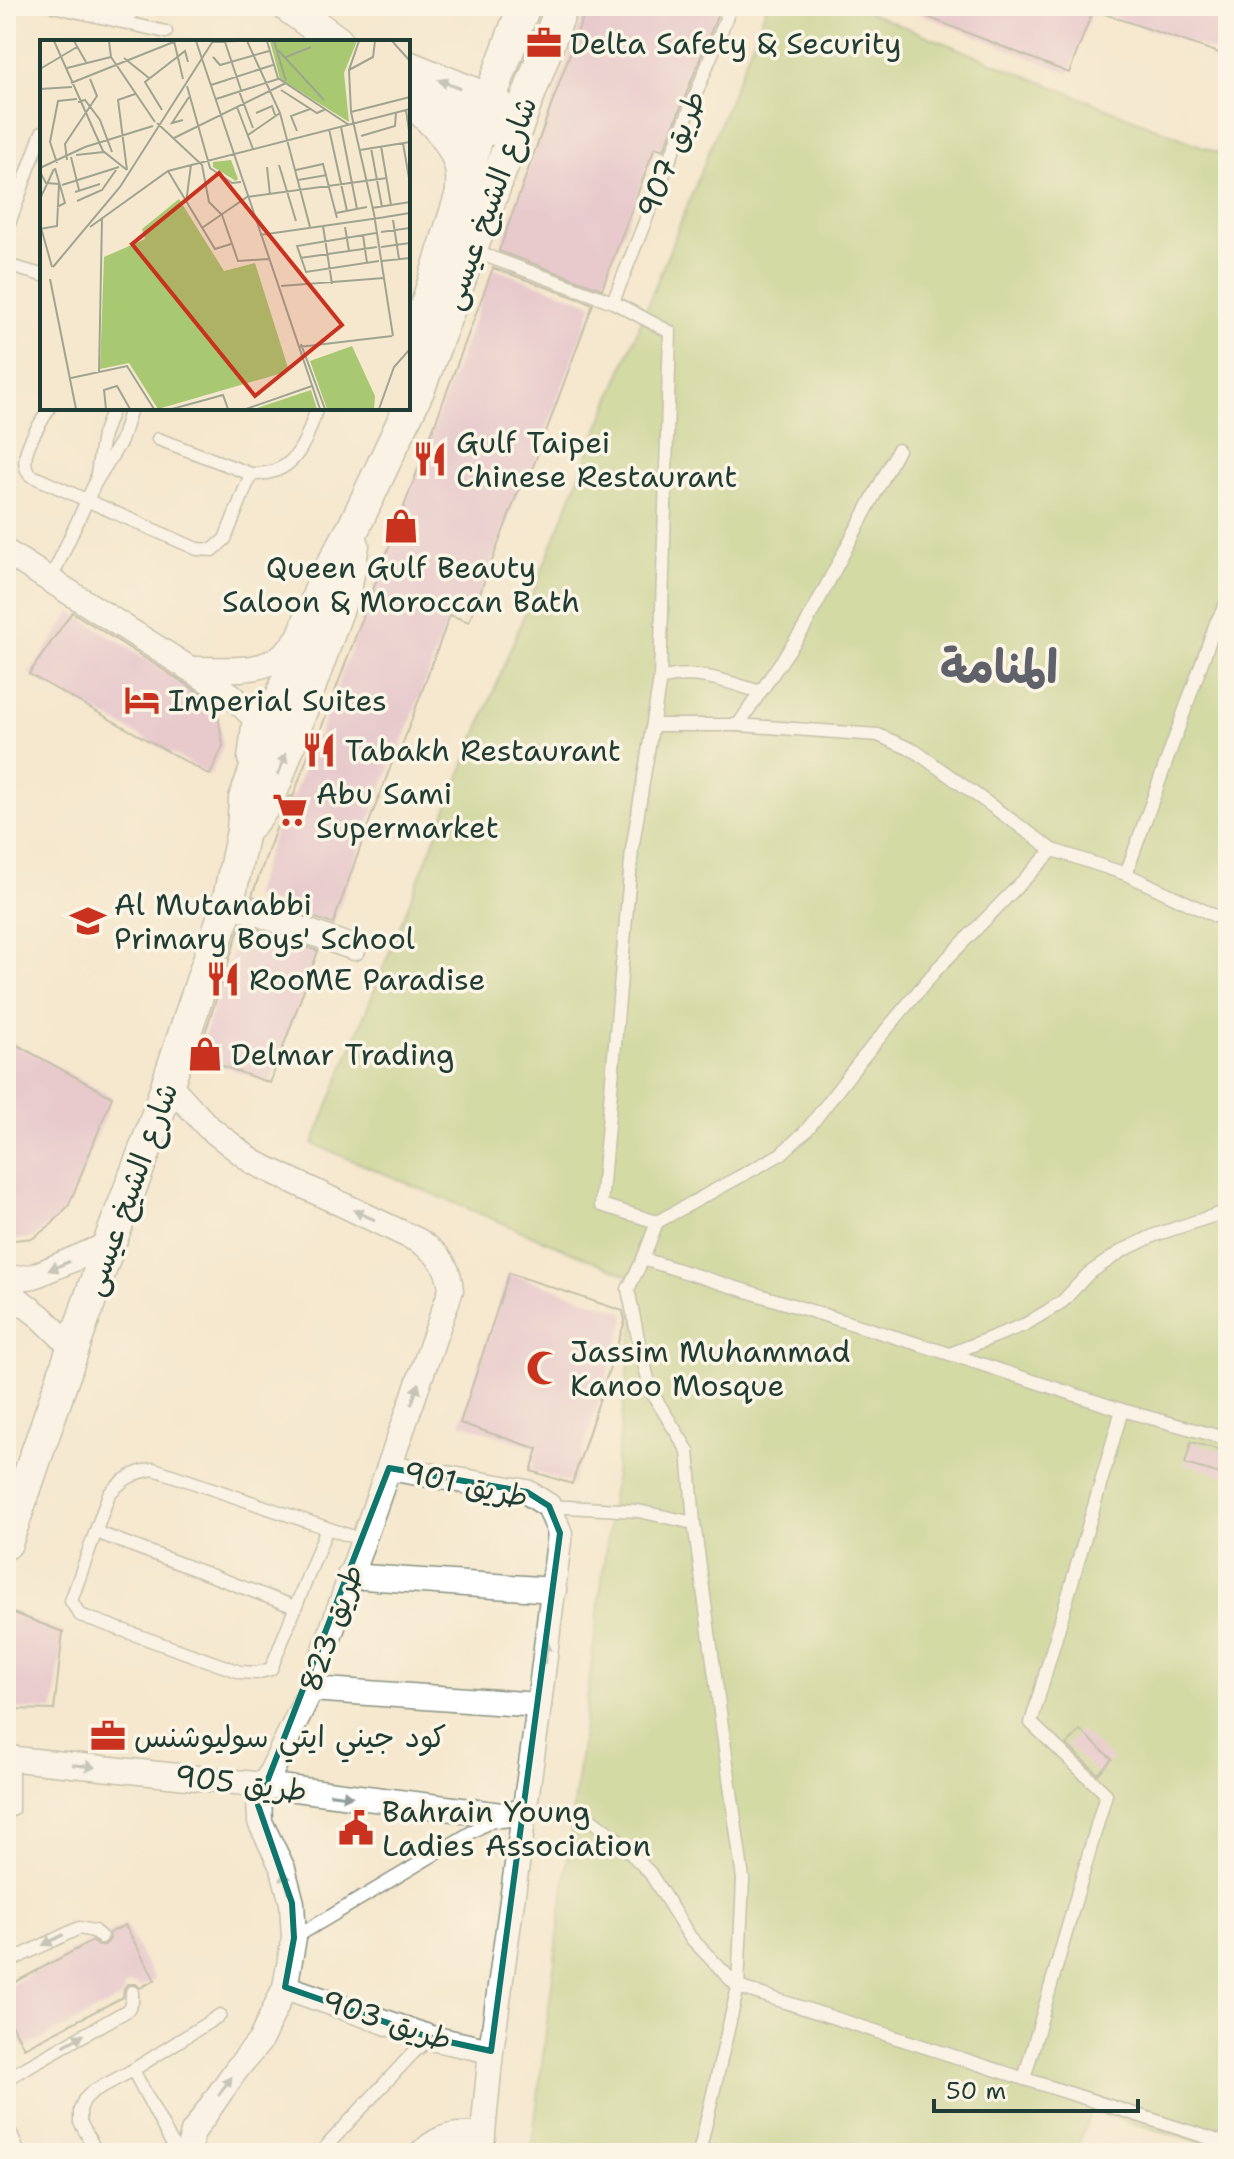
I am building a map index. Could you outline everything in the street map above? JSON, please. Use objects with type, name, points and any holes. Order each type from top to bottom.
[{"type":"street","points":[[288,6],[323,37]]},
{"type":"street","name":"شارع الشيخ عيسى","points":[[410,358],[484,112],[524,6]]},
{"type":"street","name":"شارع الشيخ عيسى","points":[[410,409],[562,6]]},
{"type":"street","points":[[410,68],[484,112],[498,131],[515,128]]},
{"type":"street","points":[[410,92],[484,112]]},
{"type":"street","points":[[410,101],[445,134],[460,162],[463,179],[461,196]]},
{"type":"street","name":"شارع الشيخ عيسى","points":[[393,444],[394,410]]},
{"type":"street","name":"شارع الشيخ عيسى","points":[[6,1543],[228,903],[243,831],[245,799],[330,568],[353,529],[410,410]]},
{"type":"street","name":"شارع الشيخ عيسى","points":[[243,831],[270,795],[280,769],[346,585],[352,559],[353,529]]},
{"type":"street","points":[[8,557],[51,579],[192,669],[231,695],[255,718],[245,799]]},
{"type":"street","points":[[192,669],[268,666],[288,653],[312,615]]},
{"type":"street","points":[[228,903],[354,948]]},
{"type":"street","name":"طريق 901","points":[[168,1083],[207,1126],[253,1162],[434,1250],[449,1276],[449,1299],[389,1468],[527,1492],[549,1506],[560,1533],[539,1705],[512,1814],[482,2145],[455,2135],[442,2139],[422,2153]]},
{"type":"street","points":[[6,1280],[34,1276],[109,1244]]},
{"type":"street","points":[[6,1290],[41,1317],[73,1348]]},
{"type":"street","name":"طريق 823","points":[[264,1785],[311,1689],[389,1468]]},
{"type":"street","points":[[349,1576],[554,1590]]},
{"type":"street","points":[[311,1689],[539,1705]]},
{"type":"street","name":"طريق 905","points":[[9,1758],[512,1814]]},
{"type":"street","name":"طريق 903","points":[[188,2153],[193,2132],[260,2041],[285,1987],[294,1938],[292,1903],[283,1869],[260,1822],[258,1805],[264,1785]]},
{"type":"street","name":"طريق 903","points":[[285,1987],[431,2038],[491,2051]]},
{"type":"street","points":[[6,2137],[12,2153]]},
{"type":"lane","points":[[53,6],[166,32]]},
{"type":"lane","points":[[127,21],[135,6]]},
{"type":"lane","name":"طريق 907","points":[[613,302],[731,6]]},
{"type":"lane","points":[[6,232],[40,138]]},
{"type":"lane","points":[[472,251],[613,302],[670,332],[660,679],[655,725],[632,850],[601,1205],[657,1222]]},
{"type":"lane","points":[[6,265],[40,274]]},
{"type":"lane","points":[[48,410],[24,457],[24,467],[30,475],[197,549],[213,550],[225,539],[251,474]]},
{"type":"lane","points":[[95,483],[103,435],[112,410]]},
{"type":"lane","points":[[51,579],[95,483],[121,441],[130,410]]},
{"type":"lane","points":[[158,439],[251,474],[262,474],[281,468],[297,456],[316,410]]},
{"type":"lane","points":[[738,725],[804,628],[898,450]]},
{"type":"lane","points":[[1126,874],[1216,623],[1228,600]]},
{"type":"lane","points":[[660,679],[683,673],[726,681],[760,692]]},
{"type":"lane","points":[[655,725],[738,725],[878,735],[915,751],[1053,850],[1126,874],[1228,922]]},
{"type":"lane","points":[[699,2153],[738,1987],[743,1879],[694,1523],[688,1451],[651,1391],[628,1289],[657,1222],[781,1154],[806,1131],[937,969],[1053,850]]},
{"type":"lane","points":[[950,1354],[1026,1324],[1062,1302],[1088,1274],[1122,1251],[1155,1235],[1228,1211]]},
{"type":"lane","points":[[643,1259],[1122,1410],[1228,1439]]},
{"type":"lane","points":[[1024,2079],[1106,1794],[1031,1723],[1122,1410]]},
{"type":"lane","points":[[327,1528],[271,1669],[256,1673],[240,1672],[80,1615],[71,1601],[109,1494],[138,1472],[154,1469],[327,1528],[362,1540]]},
{"type":"lane","points":[[549,1506],[638,1511],[694,1523]]},
{"type":"lane","points":[[96,1532],[295,1607]]},
{"type":"lane","points":[[9,1758],[12,1810]]},
{"type":"lane","points":[[294,1938],[512,1814],[561,1810],[587,1816],[617,1839],[650,1873],[690,1937],[738,1987],[1228,2144]]},
{"type":"lane","points":[[6,1963],[79,1928],[94,1931],[101,1937]]},
{"type":"lane","points":[[6,2079],[128,2010],[132,1992]]},
{"type":"lane","points":[[97,2153],[80,2122],[84,2100],[92,2092],[220,2015]]},
{"type":"lane","points":[[320,2153],[413,2053],[431,2038]]},
{"type":"lane","points":[[133,2070],[177,2153]]},
{"type":"highlighted area","points":[[389,1468],[527,1492],[549,1506],[560,1533],[491,2051],[431,2038],[285,1987],[294,1938],[292,1903],[258,1805]]},
{"type":"green space","points":[[767,6],[853,6],[1228,157],[1228,2149],[1091,2112],[1075,2153],[531,2153],[639,1280],[313,1144]]},
{"type":"building","points":[[587,6],[721,6],[664,150],[655,147],[602,289],[499,251]]},
{"type":"building","points":[[900,6],[1228,6],[1228,56],[1093,10],[1069,73]]},
{"type":"building","points":[[493,268],[593,304],[530,475],[525,473],[469,622],[450,615],[333,924],[252,896],[283,809],[290,796],[293,797],[315,736],[318,737]]},
{"type":"building","name":"Imperial Suites","points":[[72,612],[208,698],[218,714],[223,746],[210,775],[29,674]]},
{"type":"building","points":[[241,924],[318,951],[270,1083],[197,1057]]},
{"type":"building","points":[[6,1039],[112,1097],[69,1205],[52,1224],[33,1238],[6,1241]]},
{"type":"building","name":"Jassim Muhammad Kanoo Mosque","points":[[509,1273],[623,1311],[625,1321],[572,1484],[531,1471],[538,1449],[460,1423]]},
{"type":"building","points":[[1191,1442],[1228,1452],[1228,1476],[1185,1464]]},
{"type":"building","points":[[6,1610],[63,1632],[54,1710],[13,1709],[6,1700]]},
{"type":"building","points":[[1080,1730],[1112,1759],[1098,1774],[1067,1745]]},
{"type":"building","points":[[125,1925],[155,1980],[140,1988],[136,1984],[128,1984],[123,1997],[24,2048],[6,2013],[6,1987],[92,1941],[99,1946],[105,1945],[110,1939],[109,1933]]},
{"type":"place","name":"Delta Safety & Security","points":[[544,43]]},
{"type":"place","name":"Gulf Taipei Chinese Restaurant","points":[[430,459]]},
{"type":"place","name":"Queen Gulf Beauty Saloon & Moroccan Bath","points":[[401,526]]},
{"type":"place","name":"Imperial Suites","points":[[142,700]]},
{"type":"place","name":"Tabakh Restaurant","points":[[319,750]]},
{"type":"place","name":"Abu Sami Supermarket","points":[[290,810]]},
{"type":"place","name":"Al Mutanabbi Primary Boys' School","points":[[88,921]]},
{"type":"place","name":"RooME Paradise","points":[[223,979]]},
{"type":"place","name":"Delmar Trading","points":[[205,1054]]},
{"type":"place","name":"Jassim Muhammad Kanoo Mosque","points":[[544,1368]]},
{"type":"place","name":"كود جيني ايتي سوليوشنس","points":[[108,1736]]},
{"type":"place","name":"Bahrain Young Ladies Association","points":[[356,1828]]},
{"type":"district","name":"المنامة","points":[[999,667]]}]
